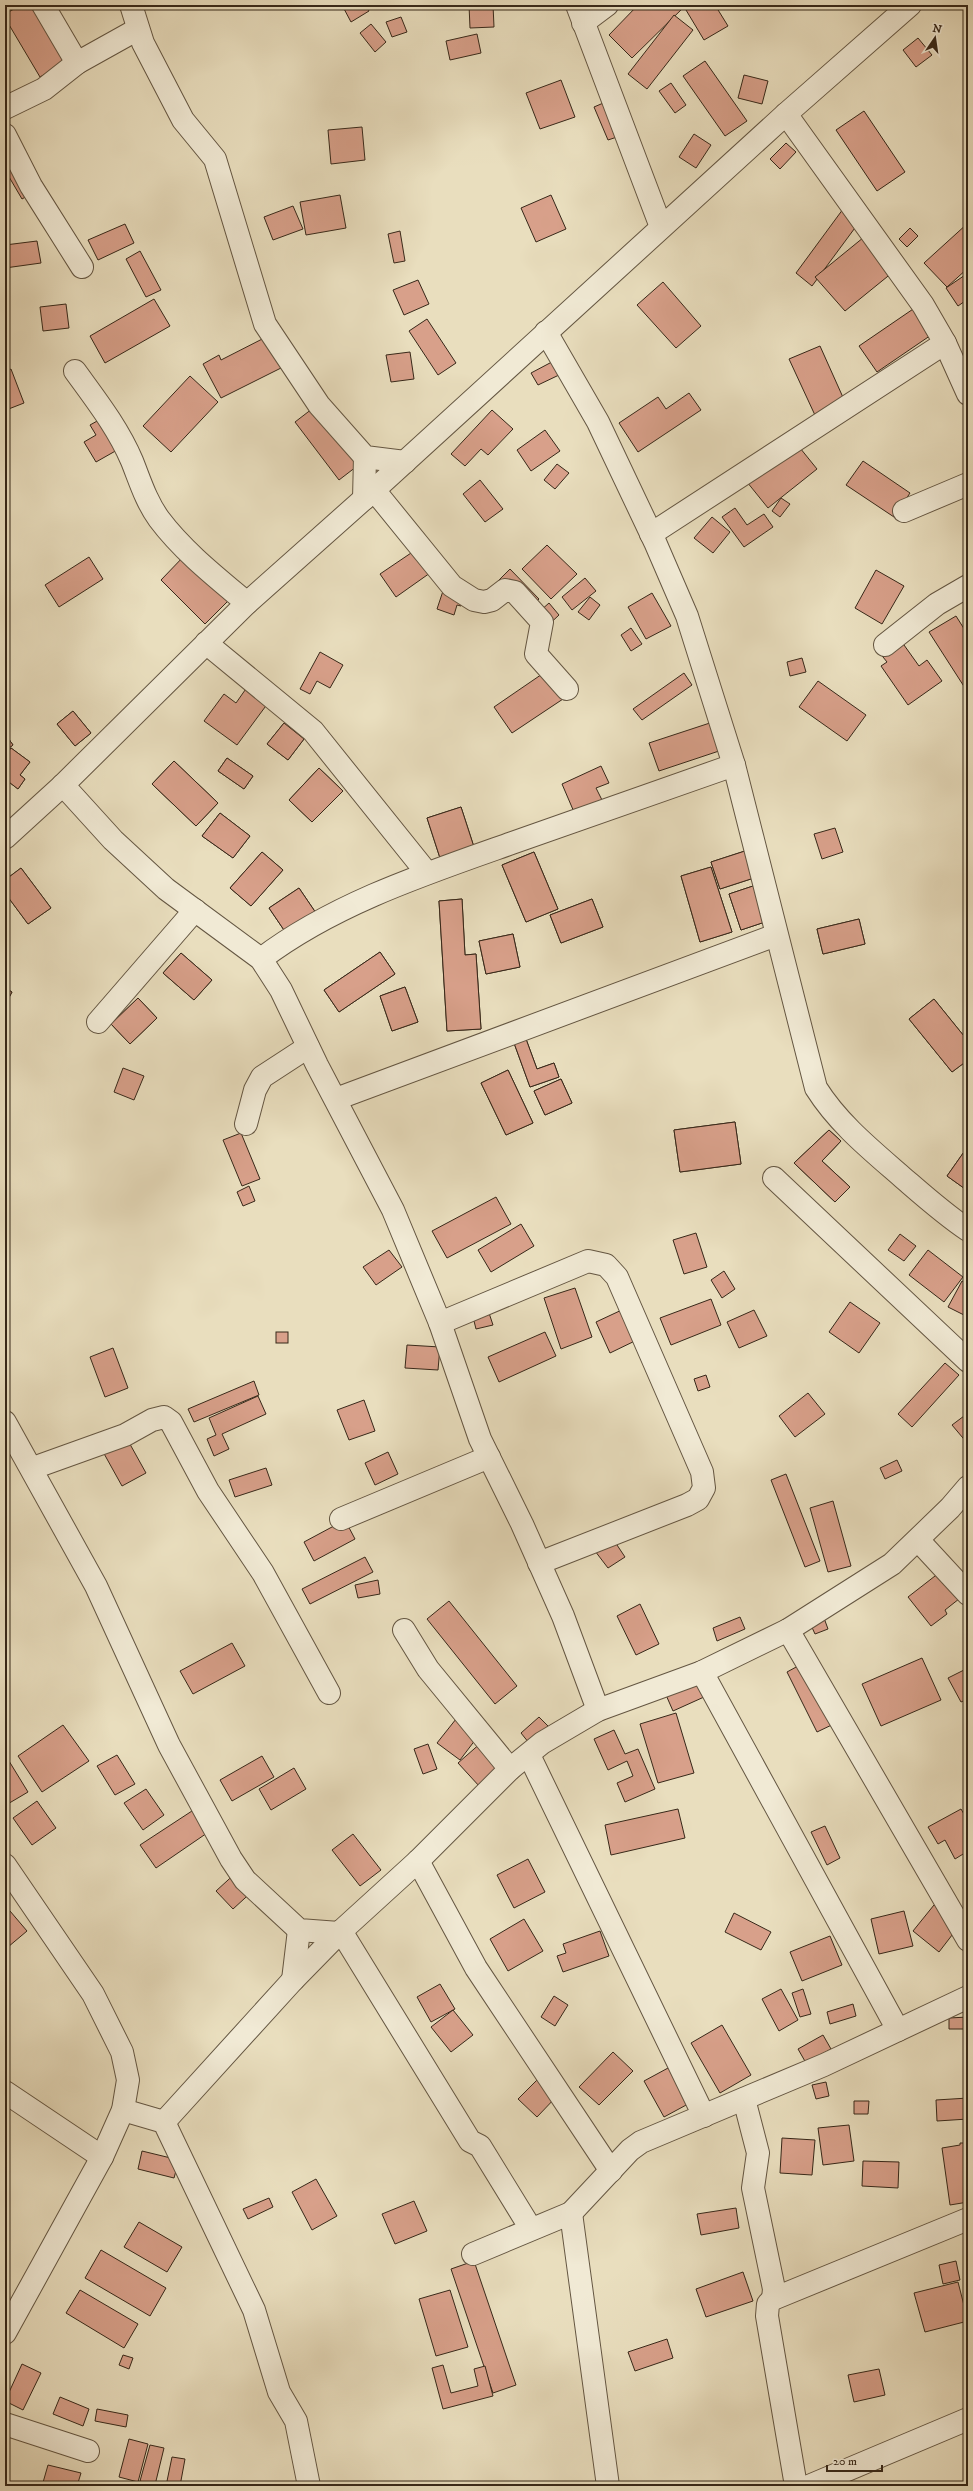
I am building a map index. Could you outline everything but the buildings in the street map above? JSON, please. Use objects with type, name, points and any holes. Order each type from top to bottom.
[{"type":"street","points":[[43,5],[77,63]]},
{"type":"street","points":[[131,5],[138,29],[183,120],[215,159],[265,324],[319,405],[365,457],[369,495],[452,586],[474,600],[484,602],[492,600],[506,590],[515,592],[542,622],[536,654],[567,689]]},
{"type":"street","points":[[607,5],[580,14],[661,227]]},
{"type":"street","points":[[6,833],[64,785],[247,602],[369,495],[661,227],[910,5]]},
{"type":"street","points":[[5,108],[44,89],[77,63],[138,29]]},
{"type":"street","points":[[786,114],[923,305],[945,343],[968,394]]},
{"type":"street","points":[[5,135],[31,186],[82,267]]},
{"type":"street","points":[[546,332],[598,422],[651,534],[687,616],[734,765],[814,1083],[827,1106],[874,1152],[949,1218],[968,1230]]},
{"type":"street","points":[[651,534],[945,343]]},
{"type":"street","points":[[74,371],[118,435],[132,461],[143,492],[159,519],[200,563],[247,602]]},
{"type":"street","points":[[365,457],[405,462]]},
{"type":"street","points":[[904,511],[968,484]]},
{"type":"street","points":[[885,645],[937,604],[968,586]]},
{"type":"street","points":[[206,642],[313,731],[427,873]]},
{"type":"street","points":[[260,959],[289,938],[323,920],[427,873],[734,765]]},
{"type":"street","points":[[64,785],[113,840],[166,889],[260,959],[281,990],[308,1047],[393,1210],[440,1323],[480,1439],[563,1616],[598,1710]]},
{"type":"street","points":[[98,1022],[195,910]]},
{"type":"street","points":[[336,1099],[776,935]]},
{"type":"street","points":[[246,1124],[255,1090],[262,1077],[308,1047]]},
{"type":"street","points":[[774,1178],[968,1361]]},
{"type":"street","points":[[440,1323],[588,1261],[606,1264],[616,1277],[702,1472],[704,1488],[698,1499],[687,1505],[539,1563]]},
{"type":"street","points":[[32,1468],[125,1435],[152,1420],[164,1417],[171,1422],[208,1490],[263,1573],[329,1693]]},
{"type":"street","points":[[5,1422],[32,1468],[96,1586],[169,1745],[225,1848],[245,1880],[299,1930],[340,1932]]},
{"type":"street","points":[[341,1519],[489,1457]]},
{"type":"street","points":[[164,2122],[293,1980],[340,1932],[418,1861],[510,1769],[529,1756],[548,1738],[598,1710],[702,1672],[788,1630],[892,1564],[918,1540],[968,1487]]},
{"type":"street","points":[[918,1540],[968,1594]]},
{"type":"street","points":[[404,1630],[428,1669],[510,1769]]},
{"type":"street","points":[[788,1630],[968,1940]]},
{"type":"street","points":[[702,1672],[898,2030]]},
{"type":"street","points":[[529,1756],[704,2116]]},
{"type":"street","points":[[418,1861],[476,1968],[612,2171]]},
{"type":"street","points":[[5,1865],[93,1994],[122,2052],[128,2080],[123,2110],[102,2157],[11,2308],[5,2333]]},
{"type":"street","points":[[293,1980],[299,1930]]},
{"type":"street","points":[[340,1932],[470,2141],[480,2146],[530,2229]]},
{"type":"street","points":[[473,2254],[571,2213],[641,2142],[744,2099],[968,1998]]},
{"type":"street","points":[[5,2092],[102,2157]]},
{"type":"street","points":[[744,2099],[758,2153],[753,2188],[774,2289],[773,2299],[766,2309],[796,2486]]},
{"type":"street","points":[[123,2110],[164,2122],[254,2310],[278,2392],[296,2421],[309,2486]]},
{"type":"street","points":[[571,2213],[608,2486]]},
{"type":"street","points":[[773,2299],[968,2219]]},
{"type":"street","points":[[809,2486],[968,2419]]},
{"type":"street","points":[[5,2424],[88,2451]]}]
